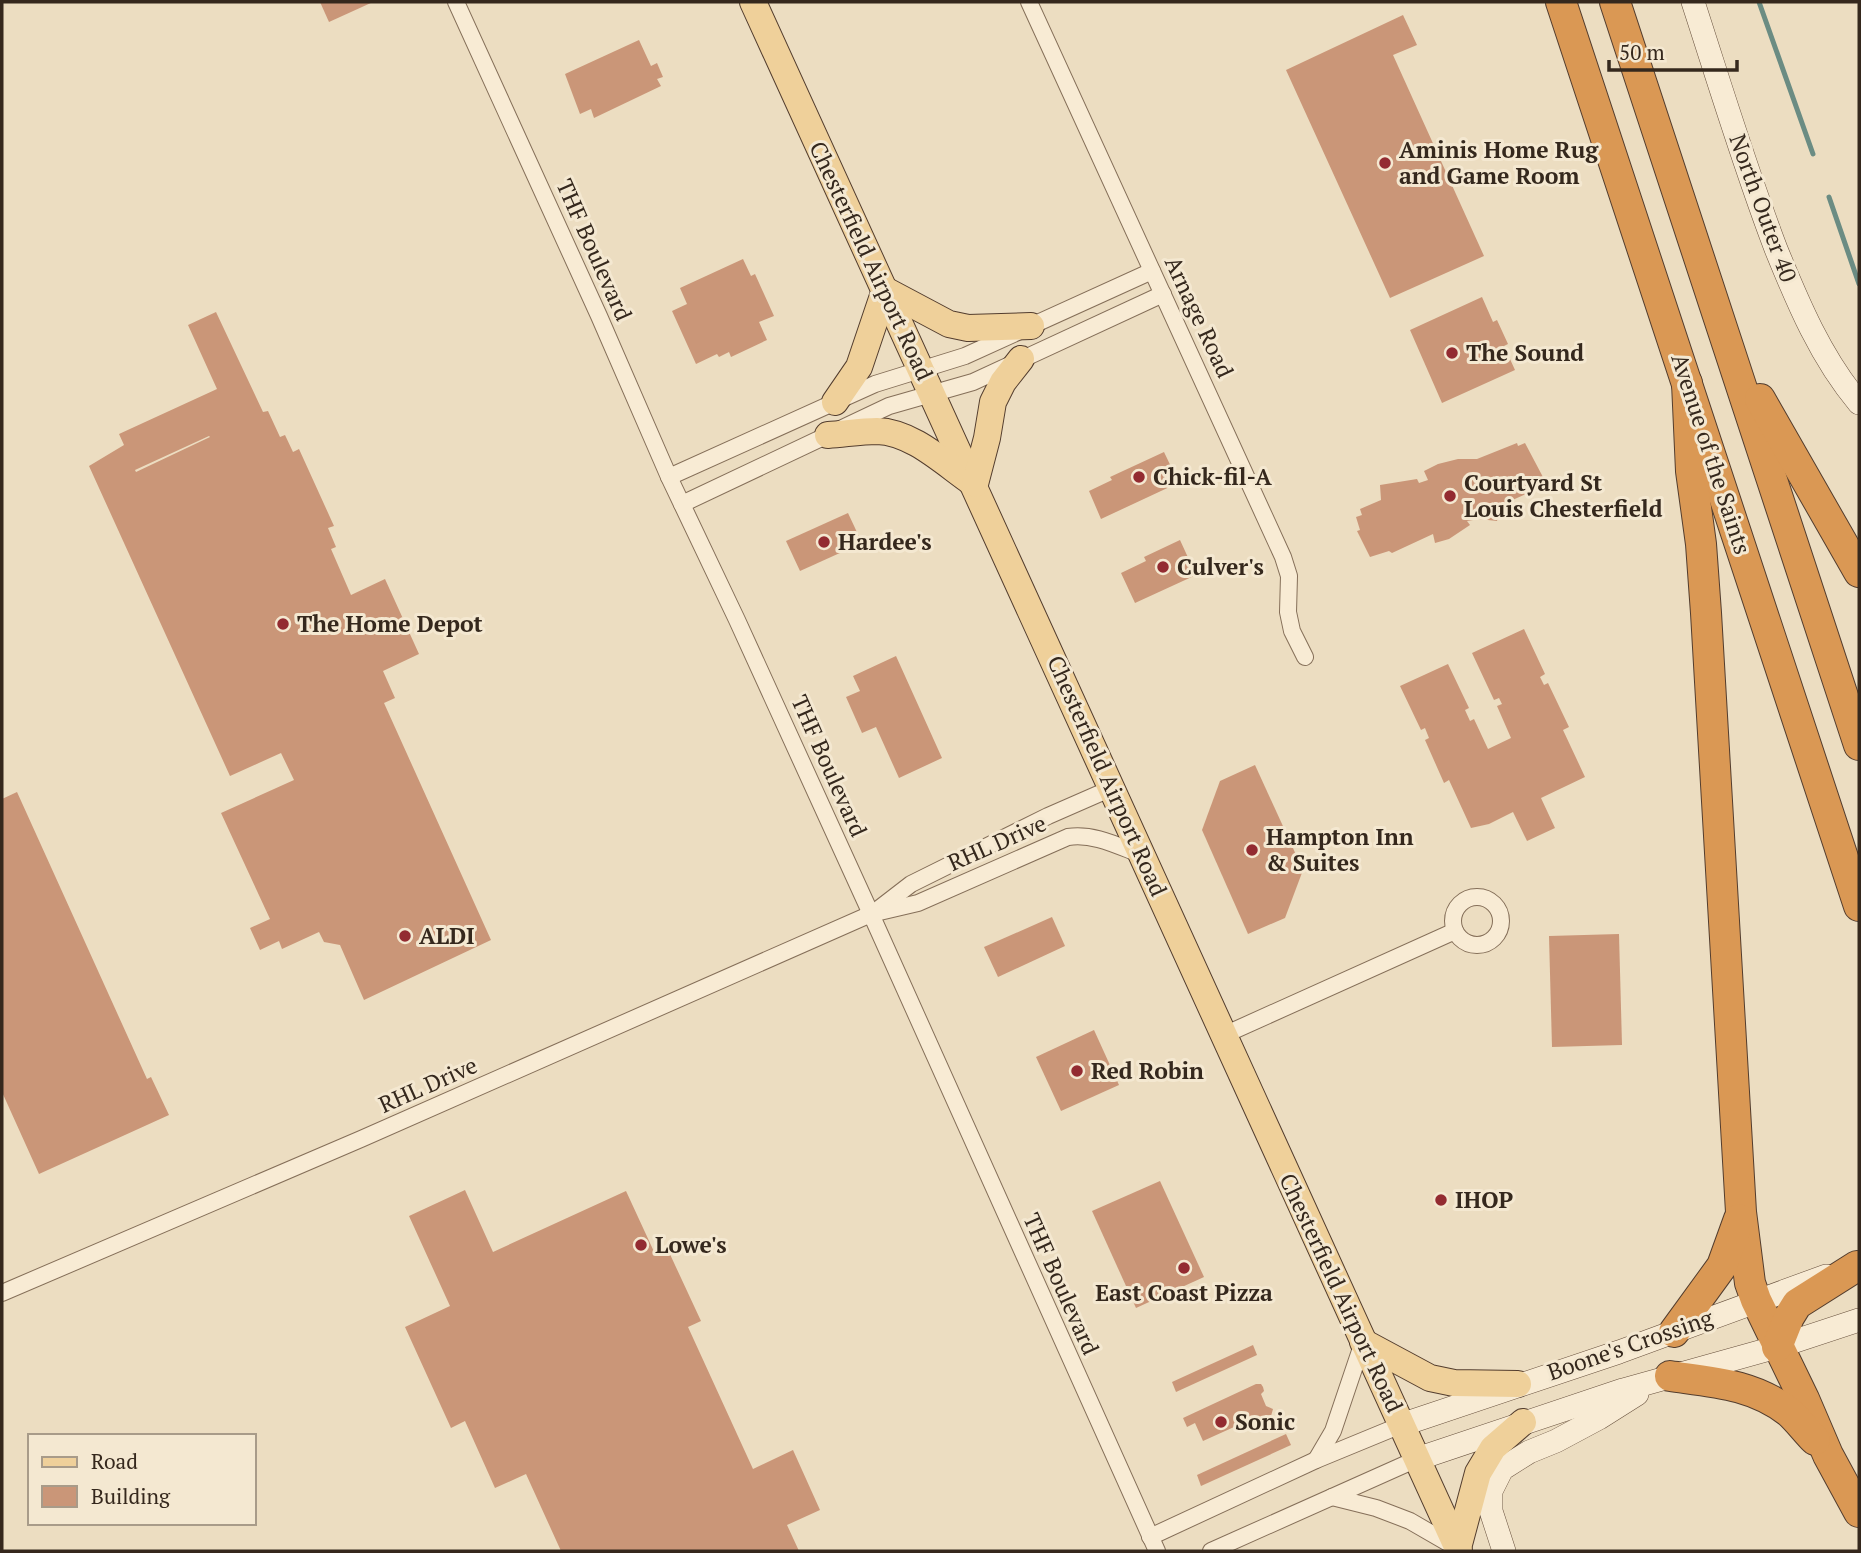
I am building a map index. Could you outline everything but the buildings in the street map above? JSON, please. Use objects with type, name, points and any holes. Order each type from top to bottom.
[{"type":"highway","name":"Avenue of the Saints","points":[[1562,2],[1859,906]]},
{"type":"highway","points":[[1615,2],[1859,745]]},
{"type":"highway","points":[[1726,340],[1859,572]]},
{"type":"highway","points":[[1687,383],[1692,471],[1706,613],[1741,1212],[1751,1283],[1777,1347],[1804,1399],[1828,1455],[1859,1512]]},
{"type":"highway","points":[[1674,1332],[1722,1266],[1741,1212]]},
{"type":"highway","points":[[1777,1347],[1797,1304],[1858,1266]]},
{"type":"highway","points":[[1664,1378],[1736,1385],[1762,1396],[1789,1413],[1828,1455]]},
{"type":"main road","name":"Chesterfield Airport Road","points":[[754,2],[1459,1550]]},
{"type":"main road","points":[[835,402],[859,367],[884,290],[949,324],[968,328],[1031,326]]},
{"type":"main road","points":[[828,435],[879,431],[898,435],[915,442],[975,484],[993,402],[1003,382],[1021,359]]},
{"type":"main road","points":[[1363,1342],[1430,1378],[1454,1383],[1518,1384]]},
{"type":"main road","points":[[1459,1550],[1478,1473],[1493,1448],[1523,1422]]},
{"type":"street","name":"THF Boulevard","points":[[456,2],[669,477],[871,915],[1153,1544]]},
{"type":"street","name":"Arnage Road","points":[[1029,2],[1283,557],[1289,576],[1288,612],[1292,631],[1306,657]]},
{"type":"street","name":"North Outer 40","points":[[1693,2],[1756,197],[1790,285],[1814,338],[1859,403]]},
{"type":"street","points":[[669,477],[875,384],[965,356],[1152,271]]},
{"type":"street","points":[[682,504],[889,405],[973,382],[1163,294]]},
{"type":"street","name":"RHL Drive","points":[[871,915],[911,884],[1048,816],[1112,788]]},
{"type":"street","name":"RHL Drive","points":[[2,1293],[871,915],[918,902],[1068,837],[1079,835],[1095,838],[1142,855]]},
{"type":"street","points":[[1224,1035],[1455,931]]},
{"type":"street","name":"Boone's Crossing","points":[[1401,1424],[1674,1332],[1756,1300],[1858,1266]]},
{"type":"street","name":"Boone's Crossing","points":[[1417,1459],[1523,1422],[1859,1320]]},
{"type":"street","points":[[1316,1460],[1333,1431],[1363,1342]]},
{"type":"street","points":[[1504,1551],[1491,1511],[1491,1491],[1502,1469],[1529,1452],[1599,1418],[1664,1378]]},
{"type":"street","points":[[1153,1544],[1316,1460],[1401,1424]]},
{"type":"street","points":[[1211,1551],[1417,1459]]},
{"type":"street","points":[[1332,1497],[1376,1508],[1410,1521],[1459,1550]]},
{"type":"waterway","points":[[1759,2],[1813,154]]},
{"type":"waterway","points":[[1829,197],[1859,284]]},
{"type":"place","name":"Aminis Home Rug and Game Room","points":[[1385,163]]},
{"type":"place","name":"The Sound","points":[[1452,353]]},
{"type":"place","name":"Chick-fil-A","points":[[1139,477]]},
{"type":"place","name":"Courtyard St Louis Chesterfield","points":[[1450,496]]},
{"type":"place","name":"Hardee's","points":[[824,542]]},
{"type":"place","name":"Culver's","points":[[1163,567]]},
{"type":"place","name":"The Home Depot","points":[[283,624]]},
{"type":"place","name":"Hampton Inn & Suites","points":[[1252,850]]},
{"type":"place","name":"ALDI","points":[[405,936]]},
{"type":"place","name":"Red Robin","points":[[1077,1071]]},
{"type":"place","name":"IHOP","points":[[1441,1200]]},
{"type":"place","name":"Lowe's","points":[[641,1245]]},
{"type":"place","name":"East Coast Pizza","points":[[1184,1268]]},
{"type":"place","name":"Sonic","points":[[1221,1422]]}]
